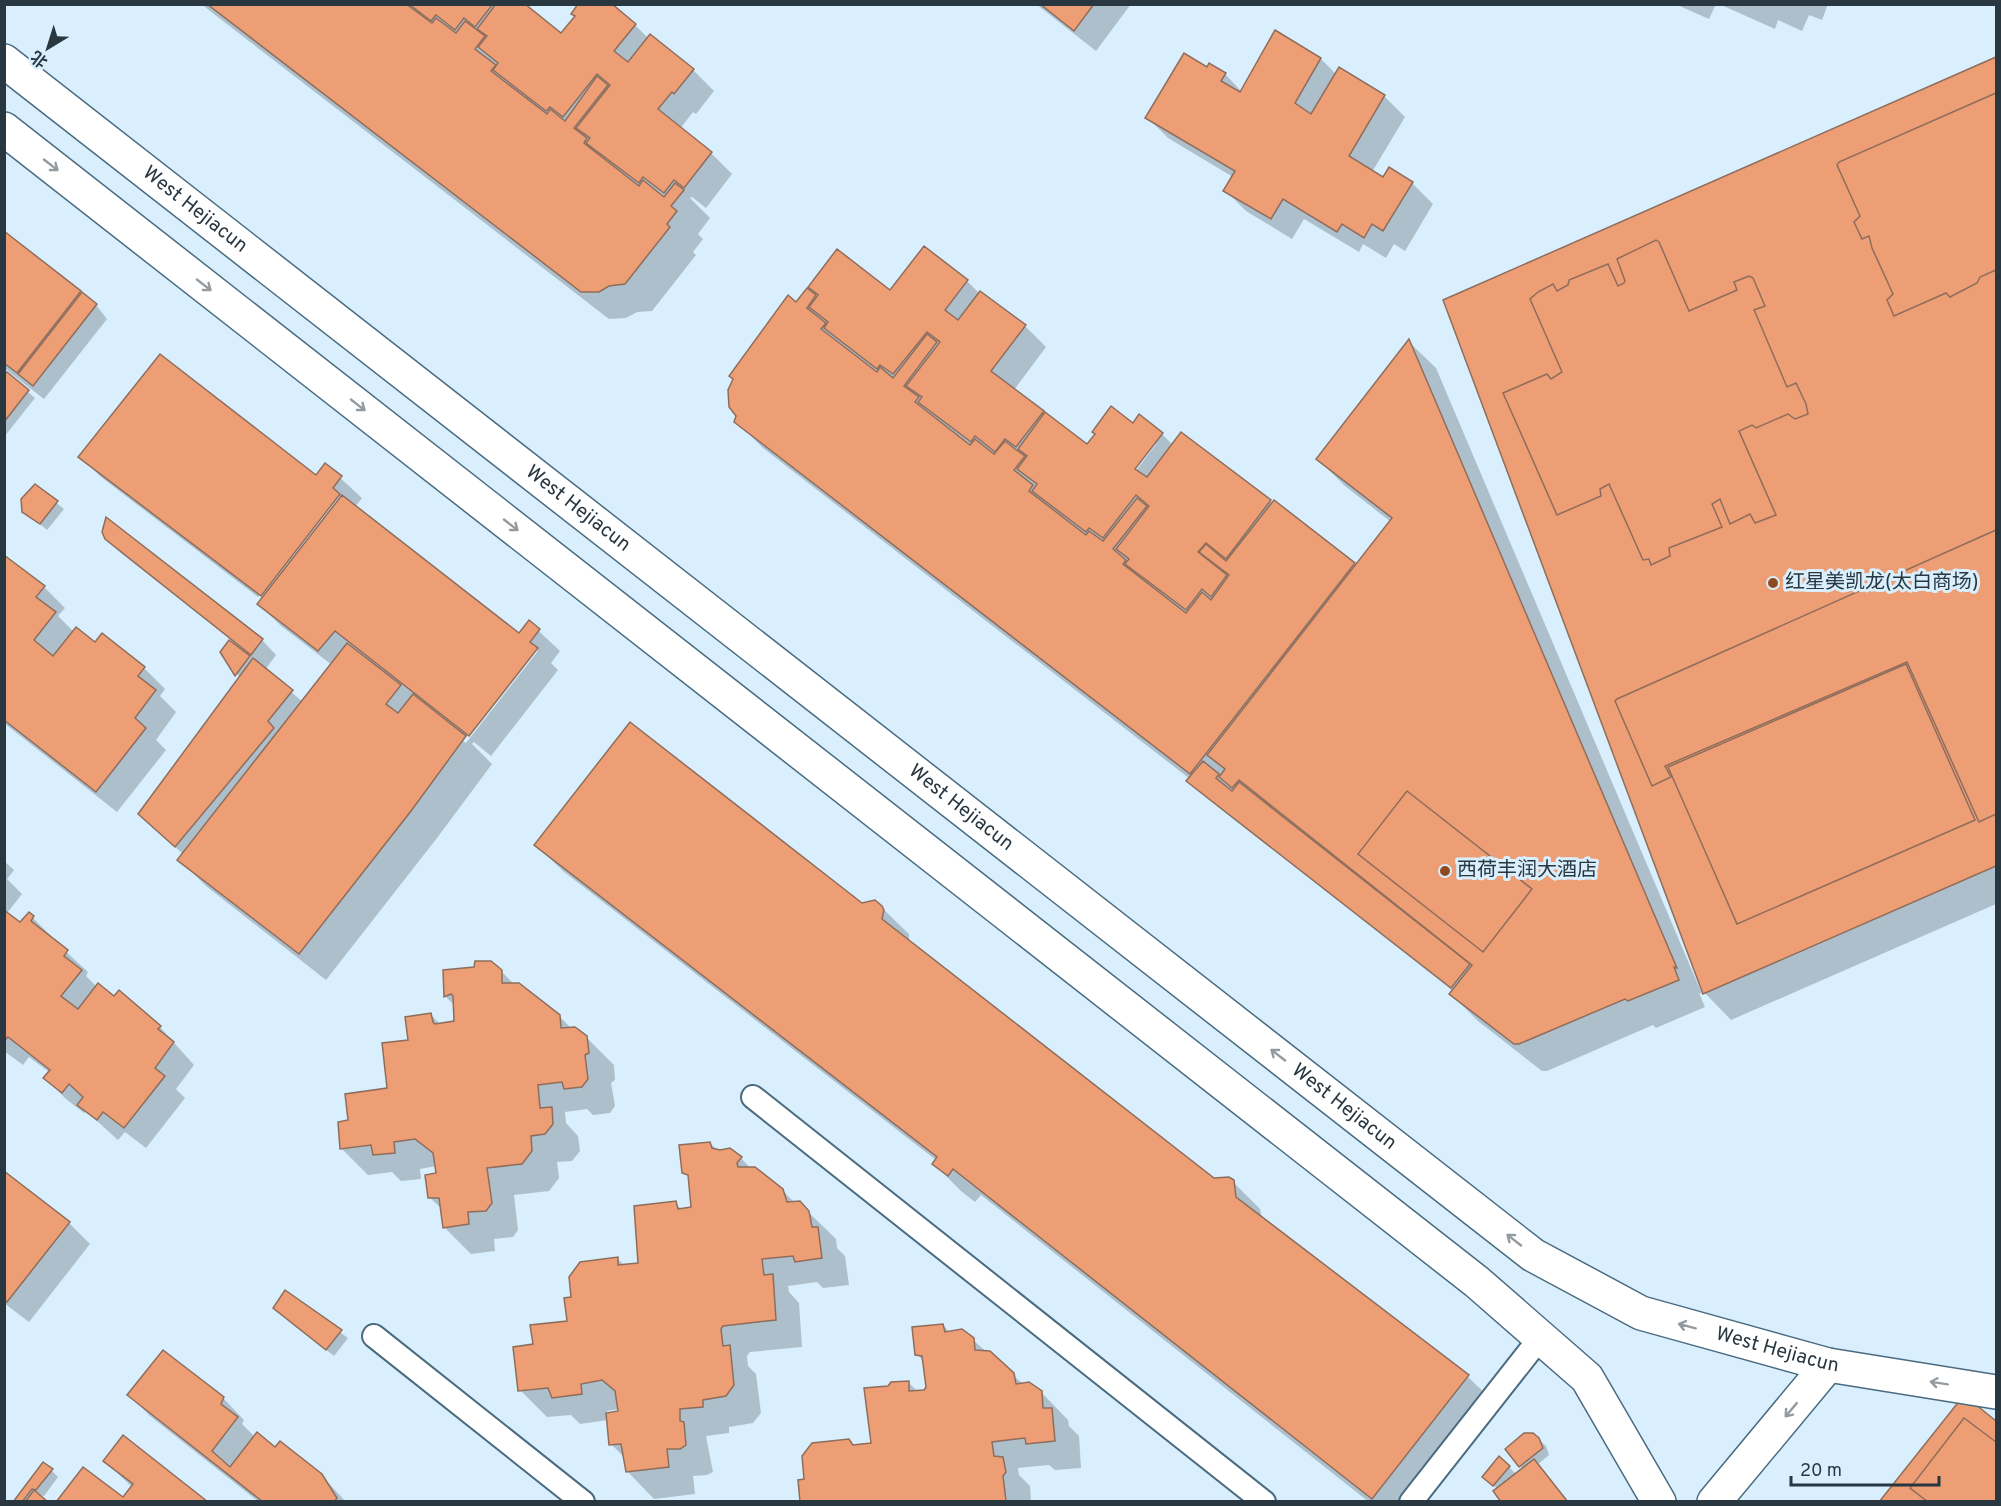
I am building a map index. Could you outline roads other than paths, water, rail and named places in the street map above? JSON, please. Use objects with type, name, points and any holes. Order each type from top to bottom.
[{"type":"street","name":"West Hejiacun","points":[[4,61],[1533,1255],[1641,1313],[1828,1365],[1996,1392]]},
{"type":"street","points":[[4,129],[1477,1282],[1587,1378],[1659,1502]]},
{"type":"street","points":[[1714,1502],[1828,1365]]},
{"type":"lane","points":[[753,1097],[1264,1502]]},
{"type":"lane","points":[[374,1336],[583,1502]]},
{"type":"lane","points":[[1411,1502],[1540,1338]]},
{"type":"place","name":"红星·美凯龙(太白商场)","points":[[1773,583]]},
{"type":"place","name":"西荷丰润大酒店","points":[[1445,871]]}]
